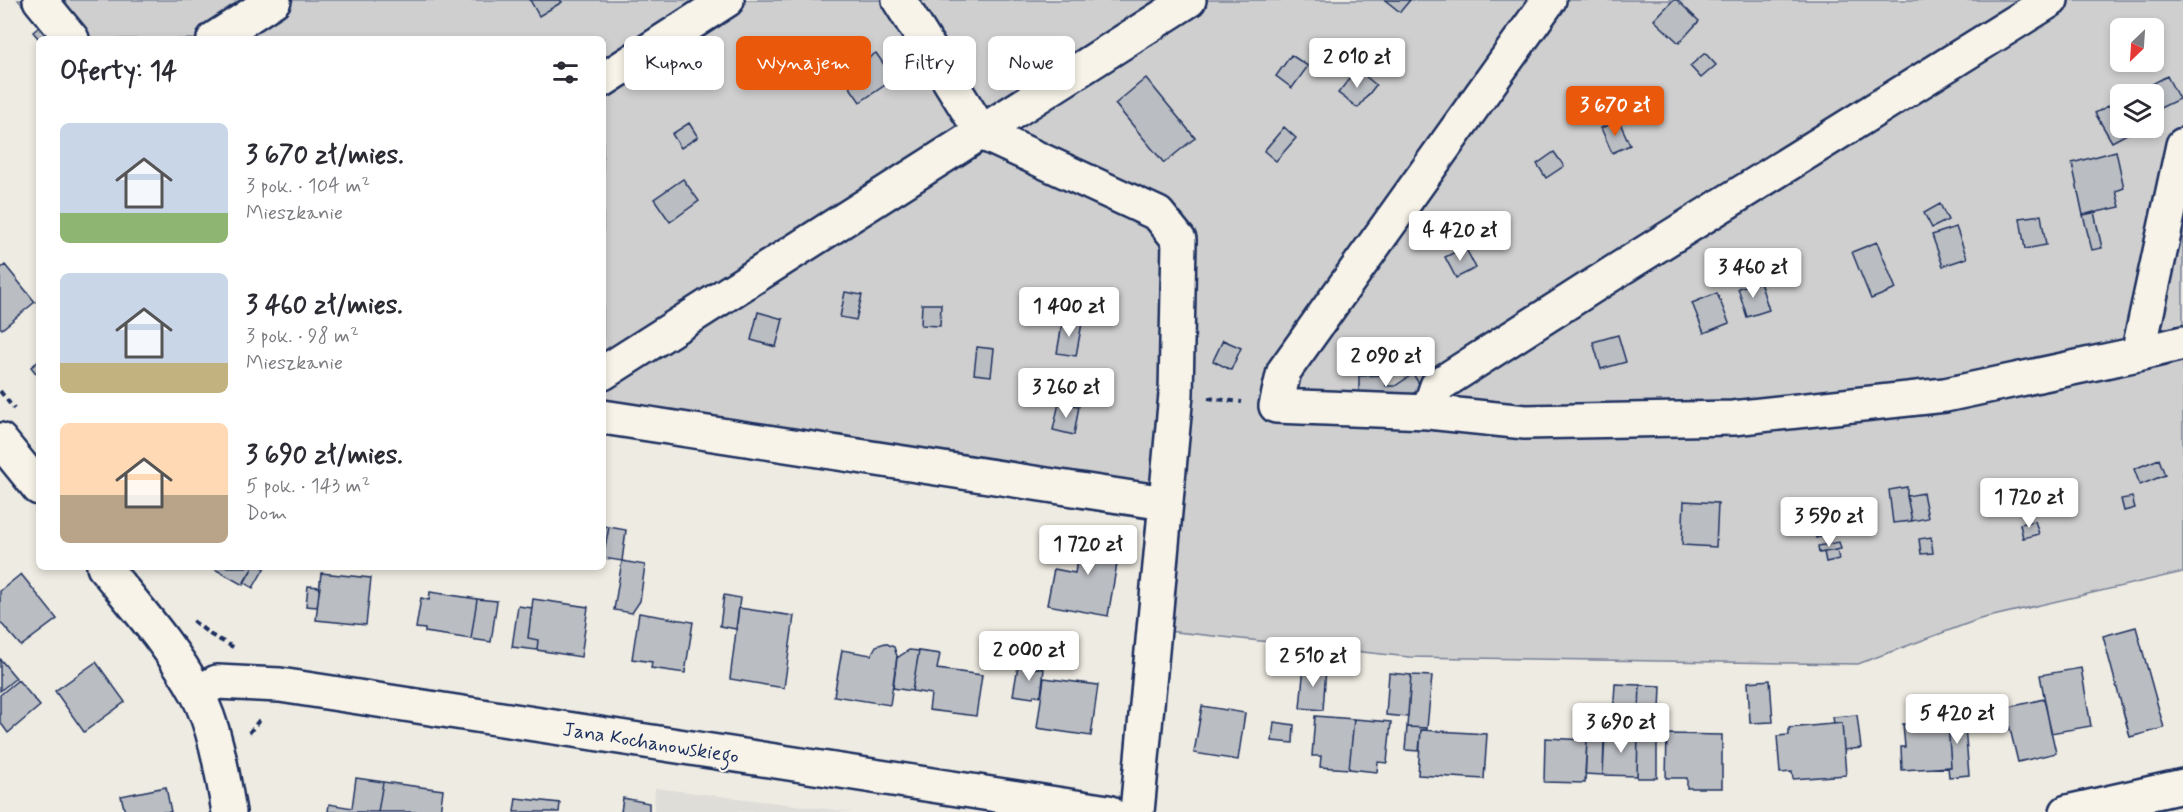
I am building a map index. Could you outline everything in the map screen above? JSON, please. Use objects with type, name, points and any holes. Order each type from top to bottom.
[{"type":"street","points":[[40,0],[70,36]]},
{"type":"street","points":[[219,36],[274,0]]},
{"type":"street","points":[[606,78],[727,0]]},
{"type":"street","points":[[899,0],[982,133],[1158,214],[1179,240],[1176,394],[1164,502],[1137,812]]},
{"type":"street","points":[[606,371],[1189,0]]},
{"type":"street","points":[[1549,0],[1284,371],[1276,406],[1428,412],[1525,422],[1732,418],[1945,395],[2183,343]]},
{"type":"street","points":[[1428,412],[1437,386],[1631,261],[2051,0]]},
{"type":"street","points":[[2138,354],[2183,145]]},
{"type":"street","points":[[606,417],[1164,502]]},
{"type":"street","points":[[0,440],[36,484]]},
{"type":"street","points":[[106,570],[160,636],[197,693],[211,729],[229,812]]},
{"type":"street","name":"Jana Kochanowskiego","points":[[197,693],[217,682],[280,685],[1108,812]]},
{"type":"street","points":[[2067,812],[2183,786]]},
{"type":"path","points":[[1176,394],[1276,406]]},
{"type":"path","points":[[185,614],[211,635],[240,651]]},
{"type":"path","points":[[247,738],[259,718],[266,715]]},
{"type":"shaded area","points":[[18,0],[2183,0],[2183,572],[1980,619],[1858,664],[1409,657],[1139,628],[1146,519],[606,430],[606,36],[48,36]]},
{"type":"shaded area","points":[[655,788],[852,812],[654,812]]},
{"type":"building","points":[[530,0],[560,0],[562,2],[539,16]]},
{"type":"building","points":[[1385,0],[1410,0],[1400,12]]},
{"type":"building","points":[[1673,0],[1677,0],[1699,21],[1679,43],[1654,20]]},
{"type":"building","points":[[45,22],[57,36],[36,36],[33,32]]},
{"type":"building","points":[[876,53],[883,63],[883,86],[860,102],[852,90],[871,90],[871,56]]},
{"type":"building","points":[[1705,53],[1716,65],[1701,78],[1690,66]]},
{"type":"building","points":[[1291,55],[1308,66],[1292,88],[1276,76]]},
{"type":"building","points":[[1357,69],[1376,85],[1358,108],[1338,93]]},
{"type":"building","points":[[2167,76],[2179,99],[2164,106],[2164,84],[2152,84]]},
{"type":"building","points":[[1146,78],[1195,138],[1164,163],[1115,104]]},
{"type":"building","points":[[2110,105],[2110,138],[2119,138],[2112,142],[2095,113]]},
{"type":"building","points":[[1619,121],[1630,145],[1612,153],[1601,128]]},
{"type":"building","points":[[689,123],[698,137],[681,148],[672,134]]},
{"type":"building","points":[[1284,127],[1296,138],[1276,161],[1264,151]]},
{"type":"building","points":[[2116,151],[2124,188],[2116,191],[2120,207],[2083,215],[2072,163]]},
{"type":"building","points":[[1554,152],[1564,166],[1546,178],[1537,164]]},
{"type":"building","points":[[683,179],[699,201],[670,222],[654,199]]},
{"type":"building","points":[[1940,204],[1948,220],[1932,228],[1924,213]]},
{"type":"building","points":[[2094,212],[2102,248],[2092,250],[2083,215]]},
{"type":"building","points":[[2041,215],[2046,245],[2025,249],[2020,218]]},
{"type":"building","points":[[1956,227],[1967,258],[1943,266],[1932,235]]},
{"type":"building","points":[[1877,242],[1896,289],[1871,299],[1852,252]]},
{"type":"building","points":[[1465,247],[1476,268],[1456,278],[1445,257]]},
{"type":"building","points":[[5,265],[35,302],[2,329],[0,327],[0,269]]},
{"type":"building","points":[[1760,282],[1769,310],[1747,317],[1738,288]]},
{"type":"building","points":[[845,292],[862,295],[856,320],[840,317]]},
{"type":"building","points":[[1717,293],[1729,323],[1704,333],[1692,303]]},
{"type":"building","points":[[922,304],[941,304],[940,326],[921,325]]},
{"type":"building","points":[[758,312],[783,319],[776,347],[751,340]]},
{"type":"building","points":[[1063,319],[1082,323],[1076,356],[1057,353]]},
{"type":"building","points":[[1618,335],[1626,362],[1601,369],[1593,342]]},
{"type":"building","points":[[1223,340],[1241,348],[1231,370],[1213,361]]},
{"type":"building","points":[[977,347],[994,349],[991,376],[974,374]]},
{"type":"building","points":[[36,363],[36,373],[31,367]]},
{"type":"building","points":[[1413,374],[1422,388],[1403,400],[1359,400],[1359,376],[1386,375],[1386,386],[1395,386]]},
{"type":"building","points":[[1059,403],[1079,406],[1074,435],[1053,430]]},
{"type":"building","points":[[2159,459],[2165,475],[2140,485],[2134,469]]},
{"type":"building","points":[[1907,487],[1912,521],[1893,523],[1889,490]]},
{"type":"building","points":[[1923,493],[1928,518],[1912,521],[1907,496]]},
{"type":"building","points":[[2132,497],[2135,508],[2124,511],[2121,499]]},
{"type":"building","points":[[1684,501],[1718,503],[1716,547],[1682,545]]},
{"type":"building","points":[[1833,513],[1838,532],[1816,538],[1812,518]]},
{"type":"building","points":[[2035,521],[2039,534],[2023,538],[2020,524]]},
{"type":"building","points":[[606,526],[609,527],[606,542]]},
{"type":"building","points":[[609,527],[626,530],[622,561],[606,558]]},
{"type":"building","points":[[1082,528],[1117,534],[1114,552],[1119,552],[1108,616],[1047,605],[1054,569],[1075,573]]},
{"type":"building","points":[[1931,537],[1933,553],[1921,554],[1919,539]]},
{"type":"building","points":[[1839,542],[1841,549],[1819,553],[1818,546]]},
{"type":"building","points":[[1837,550],[1839,559],[1826,562],[1824,552]]},
{"type":"building","points":[[622,561],[645,565],[640,601],[632,613],[614,610]]},
{"type":"building","points":[[216,570],[251,570],[243,585]]},
{"type":"building","points":[[251,570],[263,570],[253,588],[244,582]]},
{"type":"building","points":[[321,573],[371,578],[366,625],[316,620]]},
{"type":"building","points":[[21,574],[57,619],[21,646],[0,622],[0,591]]},
{"type":"building","points":[[308,586],[320,587],[317,607],[306,606]]},
{"type":"building","points":[[430,592],[477,599],[471,639],[425,632],[425,629],[416,628],[421,598],[429,600]]},
{"type":"building","points":[[724,595],[740,598],[736,629],[720,626]]},
{"type":"building","points":[[477,599],[497,601],[491,642],[471,639]]},
{"type":"building","points":[[533,599],[588,607],[581,657],[537,650],[538,640],[528,638]]},
{"type":"building","points":[[518,606],[532,608],[528,638],[538,640],[537,650],[512,647]]},
{"type":"building","points":[[739,608],[794,616],[784,688],[730,679]]},
{"type":"building","points":[[639,613],[693,622],[685,673],[651,668],[652,662],[632,659]]},
{"type":"building","points":[[2136,627],[2164,728],[2130,737],[2103,636]]},
{"type":"building","points":[[885,643],[894,647],[897,656],[890,705],[834,696],[842,650],[871,655],[876,646]]},
{"type":"building","points":[[909,650],[919,651],[912,691],[893,688],[897,658]]},
{"type":"building","points":[[919,651],[940,654],[937,669],[982,675],[976,716],[929,710],[931,694],[912,691]]},
{"type":"building","points":[[0,659],[16,678],[0,691]]},
{"type":"building","points":[[96,662],[125,702],[84,732],[55,691]]},
{"type":"building","points":[[1018,666],[1044,669],[1041,696],[1034,695],[1033,698],[1013,695]]},
{"type":"building","points":[[1304,666],[1326,668],[1323,710],[1300,708]]},
{"type":"building","points":[[2081,668],[2091,726],[2051,733],[2040,675]]},
{"type":"building","points":[[1389,673],[1411,675],[1408,717],[1386,715]]},
{"type":"building","points":[[1411,675],[1432,676],[1427,728],[1407,727]]},
{"type":"building","points":[[1044,678],[1098,685],[1091,736],[1037,728]]},
{"type":"building","points":[[18,680],[40,706],[8,733],[0,722],[0,695]]},
{"type":"building","points":[[1770,680],[1773,722],[1750,723],[1748,682]]},
{"type":"building","points":[[1615,684],[1640,685],[1638,734],[1612,733]]},
{"type":"building","points":[[1640,685],[1661,686],[1659,736],[1638,735]]},
{"type":"building","points":[[2044,699],[2056,753],[2018,762],[2005,708]]},
{"type":"building","points":[[1202,706],[1245,713],[1238,760],[1194,753]]},
{"type":"building","points":[[1964,714],[1969,775],[1949,777],[1948,767],[1951,767],[1948,722],[1943,722],[1943,715]]},
{"type":"building","points":[[1857,715],[1861,748],[1844,750],[1842,723],[1834,724],[1833,717]]},
{"type":"building","points":[[1315,716],[1354,719],[1349,769],[1320,767],[1321,756],[1312,756]]},
{"type":"building","points":[[1354,719],[1391,722],[1387,763],[1378,762],[1377,772],[1349,769]]},
{"type":"building","points":[[1274,722],[1294,725],[1293,743],[1272,741]]},
{"type":"building","points":[[1948,722],[1951,767],[1902,770],[1901,747],[1905,747],[1903,724]]},
{"type":"building","points":[[1842,723],[1846,775],[1793,779],[1792,772],[1780,773],[1777,736],[1789,735],[1789,728]]},
{"type":"building","points":[[1407,727],[1427,728],[1427,730],[1421,730],[1419,751],[1405,750]]},
{"type":"building","points":[[1421,730],[1487,734],[1484,779],[1418,775]]},
{"type":"building","points":[[1605,732],[1638,734],[1637,776],[1603,775]]},
{"type":"building","points":[[1667,734],[1722,735],[1722,788],[1687,788],[1687,778],[1666,778]]},
{"type":"building","points":[[1638,735],[1657,736],[1657,778],[1637,778]]},
{"type":"building","points":[[1545,738],[1587,740],[1585,783],[1544,782]]},
{"type":"building","points":[[1587,740],[1604,740],[1603,775],[1585,774]]},
{"type":"building","points":[[356,778],[383,782],[378,812],[328,812],[329,804],[352,808]]},
{"type":"building","points":[[383,782],[443,790],[440,812],[378,812]]},
{"type":"building","points":[[166,787],[171,812],[125,812],[121,796]]},
{"type":"building","points":[[516,798],[560,803],[559,812],[514,812]]},
{"type":"building","points":[[623,798],[649,803],[649,812],[621,812]]}]
